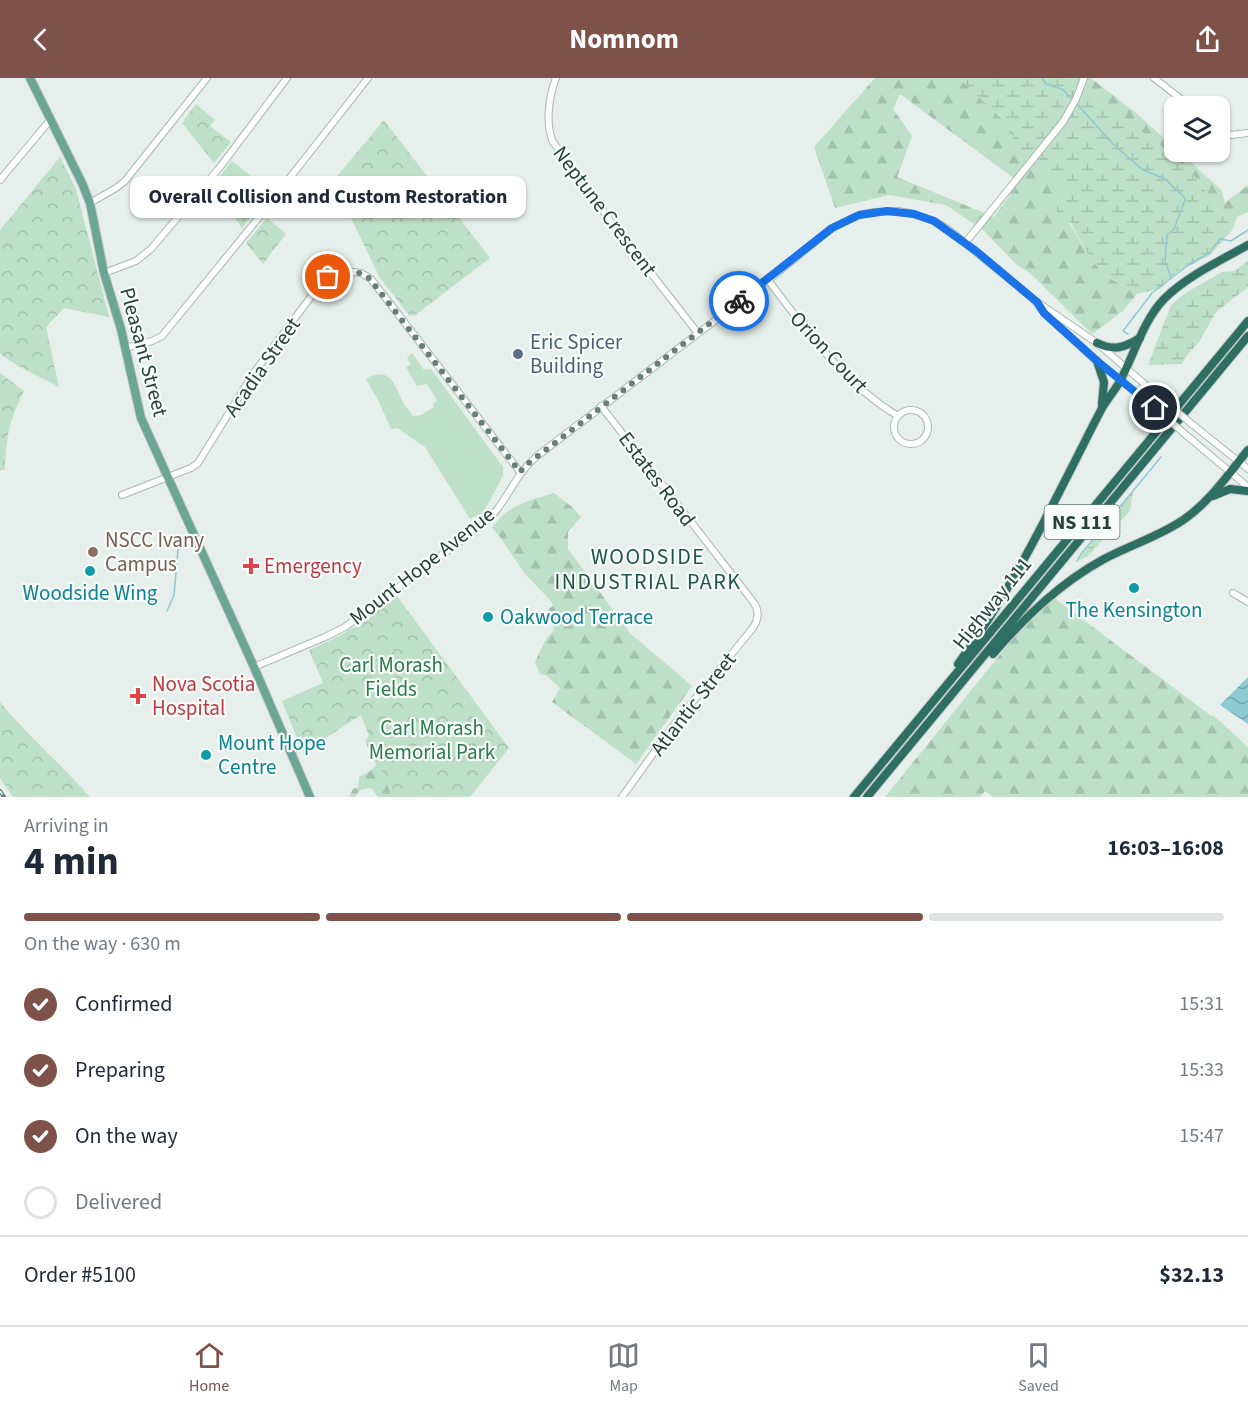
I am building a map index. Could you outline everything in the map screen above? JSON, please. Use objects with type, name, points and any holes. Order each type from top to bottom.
[{"type":"highway","points":[[916,723],[922,711],[936,695],[1002,599],[1027,556],[1102,407],[1127,368],[1154,312],[1172,292],[1248,245]]},
{"type":"highway","name":"Highway 111","points":[[854,797],[1248,321]]},
{"type":"highway","name":"Highway 111","points":[[867,797],[1248,336]]},
{"type":"highway","points":[[1097,343],[1108,348],[1120,349],[1140,338]]},
{"type":"highway","points":[[1097,361],[1104,382],[1102,407]]},
{"type":"highway","points":[[1201,505],[1248,450]]},
{"type":"highway","points":[[881,780],[1007,637],[1048,597],[1090,566],[1177,523],[1222,491],[1248,489]]},
{"type":"main road","name":"Pleasant Street","points":[[30,78],[90,203],[104,273],[125,348],[141,418],[310,797]]},
{"type":"street","points":[[90,203],[125,181],[207,78]]},
{"type":"street","points":[[104,273],[136,261],[151,249],[220,167],[287,78]]},
{"type":"street","points":[[125,348],[162,336],[368,78]]},
{"type":"street","name":"Neptune Crescent","points":[[556,78],[549,103],[550,135],[553,142],[599,206],[697,332]]},
{"type":"street","points":[[965,243],[1063,122],[1076,99],[1084,78]]},
{"type":"street","points":[[1154,78],[1177,96]]},
{"type":"street","points":[[0,180],[51,119]]},
{"type":"street","points":[[1230,133],[1248,133]]},
{"type":"street","name":"Mount Hope Avenue","points":[[254,667],[325,637],[356,618],[488,520],[520,472],[537,456],[768,280],[832,228],[859,215],[874,212],[899,211],[934,221],[965,243],[1037,302],[1097,343],[1248,469]]},
{"type":"street","name":"Acadia Street","points":[[122,495],[191,468],[198,463],[254,374],[322,282],[335,274],[350,271],[361,273],[370,279],[520,472]]},
{"type":"street","name":"Orion Court","points":[[768,280],[816,342],[849,379],[898,416]]},
{"type":"street","name":"Mount Hope Avenue","points":[[1037,302],[1044,313],[1097,361],[1248,489]]},
{"type":"street","name":"Estates Road","points":[[602,406],[758,609]]},
{"type":"street","points":[[908,410],[921,413],[928,424],[926,436],[915,443],[902,442],[894,431],[895,420],[898,416],[908,410]]},
{"type":"street","points":[[1233,593],[1248,602]]},
{"type":"street","name":"Atlantic Street","points":[[622,797],[673,726],[752,629],[758,619],[758,609]]},
{"type":"green space","points":[[875,78],[959,78],[1010,126],[1023,165],[1061,180],[1065,190],[1057,201],[1085,250],[1103,274],[1137,294],[1123,311],[1092,334],[1030,273],[1017,265],[984,231],[946,205],[889,195],[835,208],[814,147]],"holes":[[[900,94],[1019,182],[994,217],[897,177],[912,136],[893,109]]]},
{"type":"green space","points":[[959,78],[1069,78],[1164,149],[1164,162],[1179,162],[1191,172],[1233,229],[1209,256],[1177,272],[1160,289],[1137,294],[1103,274],[1085,250],[1071,223],[1057,214],[1057,201],[1065,190],[1061,180],[1023,165],[1009,126]]},
{"type":"green space","points":[[1069,78],[1091,78],[1164,138],[1164,149]]},
{"type":"green space","points":[[196,104],[215,120],[210,126],[231,142],[214,163],[182,123]]},
{"type":"green space","points":[[384,120],[490,258],[414,316],[409,315],[380,278],[333,181]]},
{"type":"green space","points":[[60,157],[76,189],[109,317],[64,308],[46,327],[59,387],[0,354],[0,230]]},
{"type":"green space","points":[[232,161],[251,176],[242,188],[261,205],[242,228],[212,186]]},
{"type":"green space","points":[[1179,162],[1191,162],[1221,190],[1225,203],[1248,185],[1248,212],[1237,217],[1233,229],[1191,172]]},
{"type":"green space","points":[[267,218],[286,234],[263,264],[246,243]]},
{"type":"green space","points":[[1248,260],[1248,287],[1216,312],[1199,342],[1182,364],[1148,365],[1171,305],[1187,292],[1222,272],[1235,271]]},
{"type":"green space","points":[[412,353],[424,370],[431,369],[503,467],[503,476],[483,513],[470,519],[425,447],[397,428],[391,429],[366,379],[382,374],[387,376],[395,385],[413,416],[421,415],[434,407],[433,404],[437,400],[427,384],[417,386],[406,367],[411,364],[407,358]]},
{"type":"green space","points":[[0,373],[24,391],[9,429],[5,470],[0,470]]},
{"type":"green space","points":[[1133,491],[1130,511],[1087,557],[1077,561]]},
{"type":"green space","points":[[554,493],[581,517],[568,532],[568,549],[630,633],[692,686],[636,764],[552,702],[560,688],[546,675],[540,674],[535,662],[546,639],[554,630],[547,610],[553,606],[525,574],[492,528],[511,509],[527,501]]},
{"type":"green space","points":[[1049,594],[1214,716],[1248,747],[1248,797],[993,797],[985,791],[980,797],[885,797]]},
{"type":"green space","name":"Carl Morash Memorial Park","points":[[397,596],[509,748],[470,797],[392,797],[361,715],[303,753],[282,701],[323,683],[309,650],[355,626]]},
{"type":"green space","points":[[0,702],[90,797],[13,797],[0,778]]},
{"type":"green space","points":[[369,735],[425,797],[378,797],[371,788],[360,790],[355,797],[349,797],[353,789],[358,787],[359,777],[376,765],[365,741]]},
{"type":"water","points":[[1248,677],[1248,724],[1220,705]]},
{"type":"waterway","points":[[1042,78],[1046,84],[1062,89],[1072,99]]},
{"type":"waterway","points":[[1078,105],[1112,143],[1143,170],[1165,179],[1184,197],[1185,200],[1174,229],[1167,235],[1165,261],[1171,278]]},
{"type":"waterway","points":[[1128,334],[1123,331],[1152,293],[1191,263],[1209,253],[1220,239],[1231,241],[1248,230]]},
{"type":"waterway","points":[[1077,561],[1161,457]]},
{"type":"waterway","points":[[167,611],[174,595],[179,538]]},
{"type":"railway","points":[[0,791],[4,797]]},
{"type":"way so far","points":[[328,277],[338,272],[350,271],[361,273],[370,279],[520,472],[572,428],[739,301]]},
{"type":"place","name":"Overall Collision and Custom Restoration","points":[[328,277]]},
{"type":"place","name":"Eric Spicer Building","points":[[518,354]]},
{"type":"place","name":"NSCC Ivany Campus","points":[[93,552]]},
{"type":"place","name":"Emergency","points":[[251,566]]},
{"type":"place","name":"Woodside Wing","points":[[90,571]]},
{"type":"place","name":"The Kensington","points":[[1134,588]]},
{"type":"place","name":"Oakwood Terrace","points":[[488,617]]},
{"type":"place","name":"Nova Scotia Hospital","points":[[138,696]]},
{"type":"place","name":"Mount Hope Centre","points":[[206,755]]},
{"type":"district","name":"WOODSIDE INDUSTRIAL PARK","points":[[648,568]]},
{"type":"route","points":[[739,301],[843,221],[874,212],[899,211],[914,214],[948,229],[976,251],[1037,302],[1044,313],[1097,361],[1155,408]]},
{"type":"park label","name":"Carl Morash Fields","points":[[391,677]]}]
